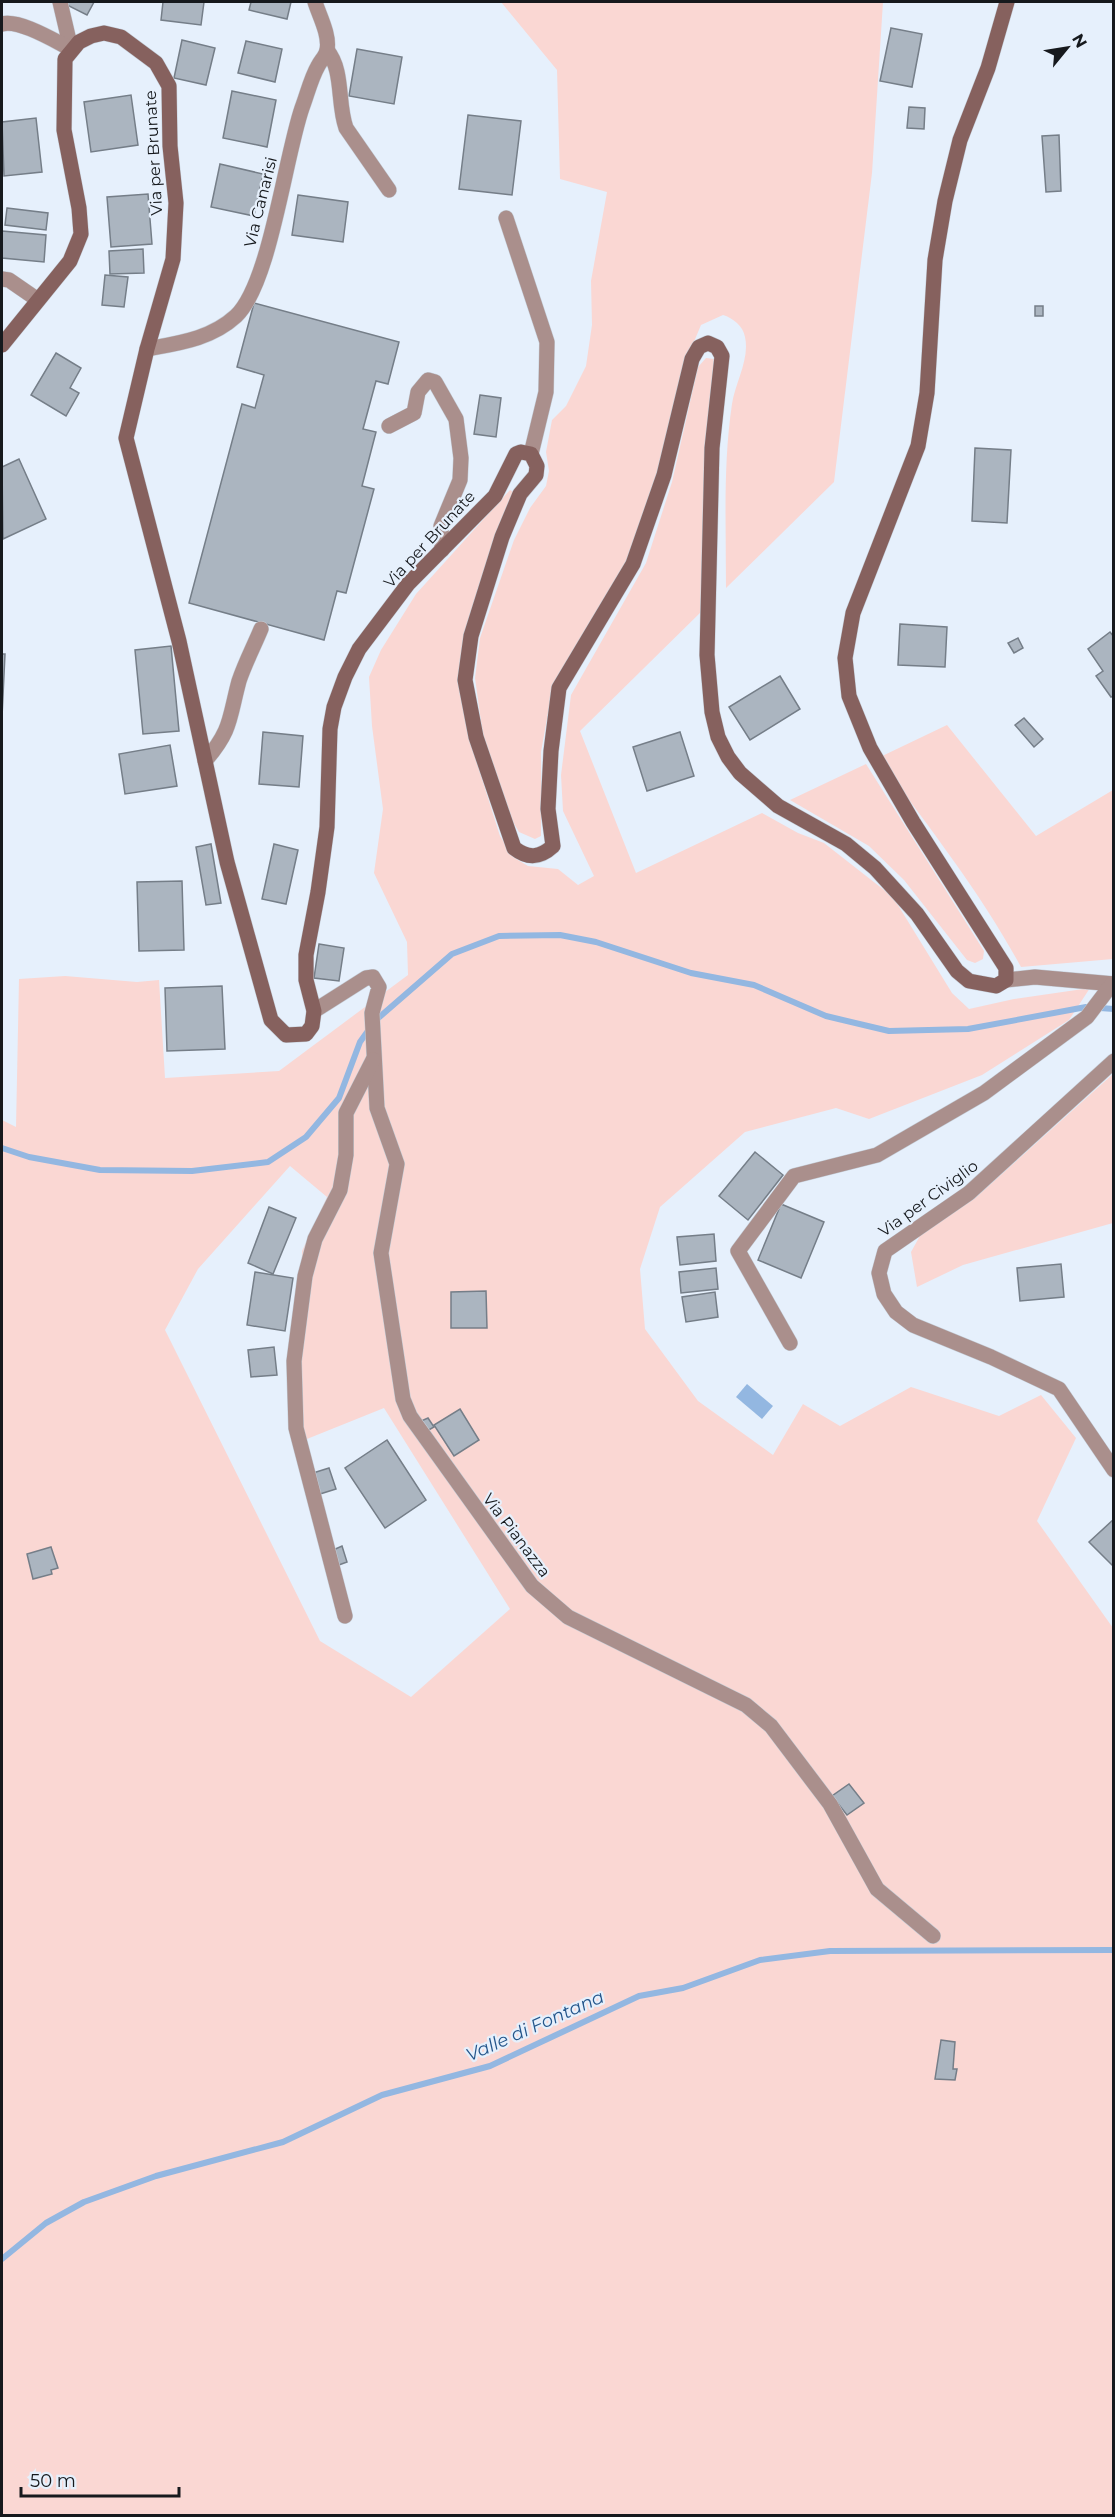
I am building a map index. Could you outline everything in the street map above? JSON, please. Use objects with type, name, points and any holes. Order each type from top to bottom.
[{"type":"street","points":[[2,345],[70,261],[81,234],[79,208],[64,130],[65,58],[71,49],[60,2]]},
{"type":"street","points":[[315,2],[327,40],[327,50],[335,60],[342,117],[346,128],[389,190]]},
{"type":"street","points":[[1006,2],[988,68],[960,140],[945,201],[935,260],[927,393],[918,446],[853,614],[845,658],[849,696],[870,748],[913,822],[998,952],[1006,968],[1006,980]]},
{"type":"street","points":[[2,24],[7,22],[36,32],[71,49]]},
{"type":"street","name":"Via per Brunate","points":[[71,49],[91,36],[104,33],[121,37],[156,63],[169,86],[170,146],[176,203],[173,259],[147,349],[126,438],[178,641],[227,862],[272,1020],[286,1035],[306,1034],[312,1026],[314,1011],[306,980],[306,955],[327,827],[330,729],[334,707],[345,677],[360,649],[408,584],[495,496],[516,454],[521,452],[531,454]]},
{"type":"street","name":"Via Canarisi","points":[[147,349],[190,341],[219,329],[237,315],[249,298],[262,265],[301,111],[318,66],[327,50]]},
{"type":"street","points":[[506,218],[547,342],[546,392],[531,454],[537,466],[536,475],[520,494],[502,537],[471,636],[465,680],[476,736],[514,848],[522,855],[534,856],[545,853],[553,846],[548,809],[550,751],[559,688],[633,564],[664,475],[692,359],[699,347],[708,343],[717,347],[722,356],[712,448],[707,655],[712,712],[718,736],[728,757],[740,772],[770,799],[846,844],[875,868],[917,914],[957,971],[969,981],[996,986],[1006,980],[1035,977],[1113,984]]},
{"type":"street","points":[[2,279],[9,280],[38,300]]},
{"type":"street","points":[[389,426],[414,413],[418,392],[428,380],[435,382],[456,419],[461,458],[460,480],[441,526],[442,550]]},
{"type":"street","points":[[205,761],[225,733],[232,718],[240,680],[261,629]]},
{"type":"street","name":"Via Pianazza","points":[[314,1011],[366,978],[373,977],[379,987],[372,1013],[377,1108],[397,1164],[381,1253],[403,1399],[410,1416],[532,1586],[549,1602],[568,1617],[746,1705],[771,1726],[830,1804],[877,1889],[933,1936]]},
{"type":"street","points":[[790,1343],[738,1251],[794,1176],[877,1155],[984,1094],[1087,1017],[1113,984]]},
{"type":"street","name":"Via Pianazza","points":[[345,1616],[296,1428],[294,1370],[308,1267],[315,1239],[340,1190],[346,1155],[346,1113],[373,1060]]},
{"type":"street","name":"Via per Civiglio","points":[[1113,1061],[969,1194],[885,1251],[879,1273],[884,1294],[896,1312],[913,1325],[1059,1389],[1113,1470]]},
{"type":"shaded area","points":[[501,2],[883,2],[872,173],[834,482],[726,588],[727,449],[732,404],[746,354],[746,345],[742,329],[727,316],[723,315],[701,325],[688,356],[669,436],[628,559],[551,696],[541,752],[541,836],[535,839],[519,832],[513,822],[483,736],[475,678],[480,638],[514,540],[530,508],[546,486],[549,471],[546,452],[552,420],[566,406],[586,366],[592,325],[591,281],[607,192],[560,179],[557,70]]},
{"type":"shaded area","points":[[706,358],[714,359],[705,449],[703,610],[580,731],[636,873],[762,813],[798,833],[824,843],[893,897],[952,993],[969,1009],[1014,999],[1090,988],[1069,1020],[982,1075],[869,1119],[836,1108],[745,1132],[660,1207],[640,1269],[645,1329],[698,1401],[773,1455],[803,1404],[840,1426],[911,1387],[999,1416],[1041,1395],[1076,1438],[1037,1521],[1113,1628],[1113,2515],[2,2515],[2,1120],[16,1127],[19,979],[65,976],[137,982],[159,980],[165,1078],[279,1071],[408,975],[407,942],[374,873],[383,809],[372,726],[369,677],[381,650],[416,594],[510,490],[515,493],[465,633],[476,760],[500,836],[513,857],[528,866],[558,869],[578,885],[594,876],[563,811],[561,775],[571,695],[646,563],[672,482],[698,367]],"holes":[[[290,1166],[327,1197],[302,1251],[297,1443],[384,1408],[510,1609],[411,1697],[320,1641],[165,1330],[198,1269]]]},
{"type":"shaded area","points":[[947,725],[1036,836],[1113,790],[1113,959],[1021,967],[971,886],[878,758]]},
{"type":"shaded area","points":[[866,764],[984,951],[983,959],[975,963],[967,960],[904,880],[869,846],[790,800]]},
{"type":"shaded area","points":[[1113,1074],[1113,1223],[963,1265],[917,1287],[911,1252],[921,1234],[974,1199]]},
{"type":"water","points":[[747,1384],[773,1406],[762,1419],[736,1397]]},
{"type":"building","points":[[66,2],[94,2],[87,15],[65,4]]},
{"type":"building","points":[[163,2],[204,2],[201,25],[161,20]]},
{"type":"building","points":[[251,2],[291,2],[287,19],[249,10]]},
{"type":"building","points":[[891,28],[922,34],[912,87],[880,81]]},
{"type":"building","points":[[182,40],[215,48],[206,85],[174,78]]},
{"type":"building","points":[[246,41],[282,49],[275,82],[238,73]]},
{"type":"building","points":[[357,49],[402,57],[394,104],[349,96]]},
{"type":"building","points":[[232,91],[276,100],[267,147],[223,138]]},
{"type":"building","points":[[131,95],[138,145],[91,152],[84,102]]},
{"type":"building","points":[[909,107],[925,108],[924,129],[907,128]]},
{"type":"building","points":[[468,115],[521,121],[512,195],[459,189]]},
{"type":"building","points":[[36,118],[42,172],[4,176],[2,122]]},
{"type":"building","points":[[1059,135],[1061,191],[1046,192],[1042,136]]},
{"type":"building","points":[[220,164],[263,174],[254,216],[211,207]]},
{"type":"building","points":[[148,194],[152,244],[111,247],[107,197]]},
{"type":"building","points":[[298,195],[348,202],[343,242],[292,235]]},
{"type":"building","points":[[7,208],[48,213],[46,230],[5,225]]},
{"type":"building","points":[[2,231],[46,235],[44,262],[2,258]]},
{"type":"building","points":[[143,249],[144,273],[110,274],[109,251]]},
{"type":"building","points":[[105,275],[128,277],[124,307],[102,305]]},
{"type":"building","points":[[254,303],[399,342],[388,384],[376,381],[363,429],[376,432],[362,486],[374,489],[346,593],[337,591],[324,640],[189,603],[242,404],[255,408],[264,375],[237,367]]},
{"type":"building","points":[[1035,306],[1043,306],[1043,316],[1035,316]]},
{"type":"building","points":[[56,353],[81,368],[70,388],[79,393],[66,416],[31,395]]},
{"type":"building","points":[[480,395],[501,398],[496,437],[474,434]]},
{"type":"building","points":[[975,448],[1011,450],[1007,523],[972,521]]},
{"type":"building","points":[[19,459],[46,519],[3,539],[2,467]]},
{"type":"building","points":[[900,624],[947,627],[945,667],[898,665]]},
{"type":"building","points":[[1110,632],[1114,637],[1114,696],[1111,697],[1096,676],[1103,671],[1088,649]]},
{"type":"building","points":[[1018,638],[1023,648],[1014,653],[1008,643]]},
{"type":"building","points":[[171,646],[179,731],[143,734],[135,650]]},
{"type":"building","points":[[2,654],[5,654],[2,717]]},
{"type":"building","points":[[780,676],[800,709],[750,740],[729,707]]},
{"type":"building","points":[[1024,718],[1043,739],[1034,747],[1015,725]]},
{"type":"building","points":[[263,732],[303,736],[299,787],[259,784]]},
{"type":"building","points":[[680,732],[694,776],[647,791],[633,747]]},
{"type":"building","points":[[170,745],[177,786],[125,794],[119,754]]},
{"type":"building","points":[[211,844],[221,903],[206,905],[196,847]]},
{"type":"building","points":[[274,844],[298,850],[286,904],[262,899]]},
{"type":"building","points":[[182,881],[184,950],[139,951],[137,882]]},
{"type":"building","points":[[319,944],[344,948],[339,981],[314,978]]},
{"type":"building","points":[[222,986],[225,1049],[167,1051],[165,988]]},
{"type":"building","points":[[755,1152],[783,1175],[748,1220],[719,1196]]},
{"type":"building","points":[[781,1204],[824,1222],[801,1278],[758,1260]]},
{"type":"building","points":[[269,1207],[296,1218],[273,1274],[248,1263]]},
{"type":"building","points":[[714,1234],[716,1261],[680,1265],[677,1237]]},
{"type":"building","points":[[1061,1264],[1064,1297],[1020,1301],[1017,1268]]},
{"type":"building","points":[[716,1268],[718,1289],[681,1293],[679,1272]]},
{"type":"building","points":[[255,1272],[293,1278],[285,1331],[247,1325]]},
{"type":"building","points":[[486,1291],[487,1328],[451,1328],[451,1292]]},
{"type":"building","points":[[715,1292],[718,1317],[686,1322],[682,1297]]},
{"type":"building","points":[[274,1347],[277,1375],[251,1377],[248,1350]]},
{"type":"building","points":[[460,1409],[479,1440],[454,1456],[434,1425]]},
{"type":"building","points":[[428,1418],[434,1427],[427,1431],[421,1421]]},
{"type":"building","points":[[387,1440],[426,1500],[385,1528],[345,1468]]},
{"type":"building","points":[[329,1468],[336,1489],[320,1494],[313,1473]]},
{"type":"building","points":[[1114,1519],[1114,1567],[1089,1542]]},
{"type":"building","points":[[342,1546],[347,1562],[336,1566],[331,1551]]},
{"type":"building","points":[[51,1547],[58,1568],[51,1570],[52,1574],[33,1579],[27,1554]]},
{"type":"building","points":[[849,1784],[864,1803],[847,1815],[832,1796]]},
{"type":"building","points":[[941,2040],[955,2042],[953,2069],[957,2069],[955,2080],[935,2079]]},
{"type":"waterway","points":[[376,1020],[452,954],[499,936],[560,935],[596,942],[691,973],[754,985],[826,1016],[889,1031],[968,1029],[1086,1007],[1114,1009]]},
{"type":"waterway","points":[[2,1148],[29,1157],[100,1170],[192,1171],[268,1162],[306,1137],[339,1098],[360,1042],[370,1028]]},
{"type":"waterway","name":"Valle di Fontana","points":[[2,2259],[46,2223],[84,2202],[156,2176],[283,2142],[382,2095],[490,2066],[639,1996],[683,1988],[760,1960],[830,1951],[1114,1950]]}]
